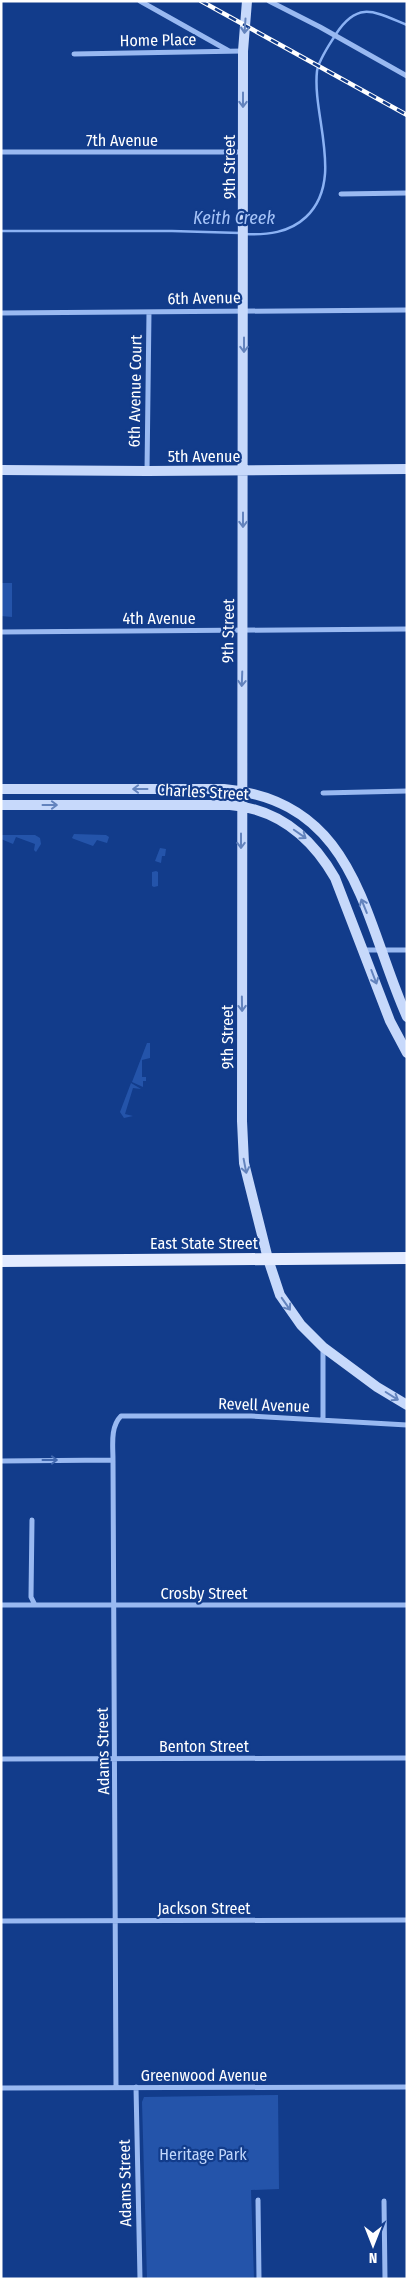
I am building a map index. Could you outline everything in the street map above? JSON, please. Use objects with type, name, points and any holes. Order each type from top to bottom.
[{"type":"main road","name":"9th Street","points":[[247,1],[243,51],[244,630],[241,791],[242,1121],[244,1163],[268,1259],[280,1295],[301,1325],[323,1347],[407,1405]]},
{"type":"main road","name":"5th Avenue","points":[[1,470],[243,471],[407,469]]},
{"type":"main road","name":"Charles Street","points":[[1,789],[224,789],[259,795],[281,803],[310,820],[346,863],[407,1017]]},
{"type":"main road","name":"Charles Street","points":[[1,805],[241,806],[281,821],[307,839],[323,857],[335,878],[390,1021],[407,1053]]},
{"type":"main road","name":"East State Street","points":[[1,1261],[407,1258]]},
{"type":"street","points":[[140,1],[229,52]]},
{"type":"street","points":[[269,1],[320,27],[407,76]]},
{"type":"street","name":"Home Place","points":[[74,54],[243,51]]},
{"type":"street","name":"7th Avenue","points":[[1,152],[243,152]]},
{"type":"street","points":[[341,194],[407,193]]},
{"type":"street","name":"6th Avenue","points":[[1,313],[407,310]]},
{"type":"street","name":"6th Avenue Court","points":[[147,471],[148,312]]},
{"type":"street","name":"4th Avenue","points":[[1,632],[407,630]]},
{"type":"street","points":[[323,793],[407,791]]},
{"type":"street","points":[[364,950],[407,950]]},
{"type":"street","points":[[323,1347],[323,1419]]},
{"type":"street","name":"Revell Avenue","points":[[121,1416],[251,1416],[407,1425]]},
{"type":"street","name":"Adams Street","points":[[116,2087],[116,1759],[113,1460],[114,1426],[121,1416]]},
{"type":"street","points":[[1,1461],[113,1460]]},
{"type":"street","points":[[32,1520],[31,1597],[35,1605]]},
{"type":"street","name":"Crosby Street","points":[[1,1606],[407,1605]]},
{"type":"street","name":"Benton Street","points":[[1,1760],[407,1758]]},
{"type":"street","name":"Jackson Street","points":[[1,1921],[407,1920]]},
{"type":"street","name":"Adams Street","points":[[136,2087],[140,2279]]},
{"type":"street","name":"Greenwood Avenue","points":[[1,2088],[407,2087]]},
{"type":"street","points":[[258,2200],[259,2279]]},
{"type":"street","points":[[384,2201],[385,2279]]},
{"type":"green space","points":[[1,583],[12,583],[12,617],[1,616]]},
{"type":"green space","points":[[74,834],[106,835],[109,837],[107,843],[97,840],[93,846],[72,838]]},
{"type":"green space","points":[[1,835],[35,835],[40,838],[41,844],[36,852],[34,850],[35,844],[16,837],[13,844],[1,839]]},
{"type":"green space","points":[[160,848],[166,849],[161,863],[155,861]]},
{"type":"green space","points":[[152,872],[158,872],[158,886],[154,887],[152,886]]},
{"type":"green space","points":[[147,1043],[150,1043],[150,1058],[142,1060],[142,1077],[146,1077],[146,1081],[143,1081],[143,1087],[132,1082]]},
{"type":"green space","points":[[131,1083],[141,1089],[133,1088],[125,1114],[133,1116],[124,1118],[120,1112]]},
{"type":"green space","name":"Heritage Park","points":[[278,2095],[279,2189],[251,2190],[254,2279],[147,2279],[142,2102],[144,2097]]},
{"type":"waterway","name":"Keith Creek","points":[[245,234],[277,232],[292,227],[306,217],[317,202],[323,185],[325,167],[317,71],[325,52],[344,23],[352,16],[368,12],[386,16],[407,25]]},
{"type":"waterway","name":"Keith Creek","points":[[1,231],[240,233]]},
{"type":"railway","points":[[201,1],[407,115]]}]
